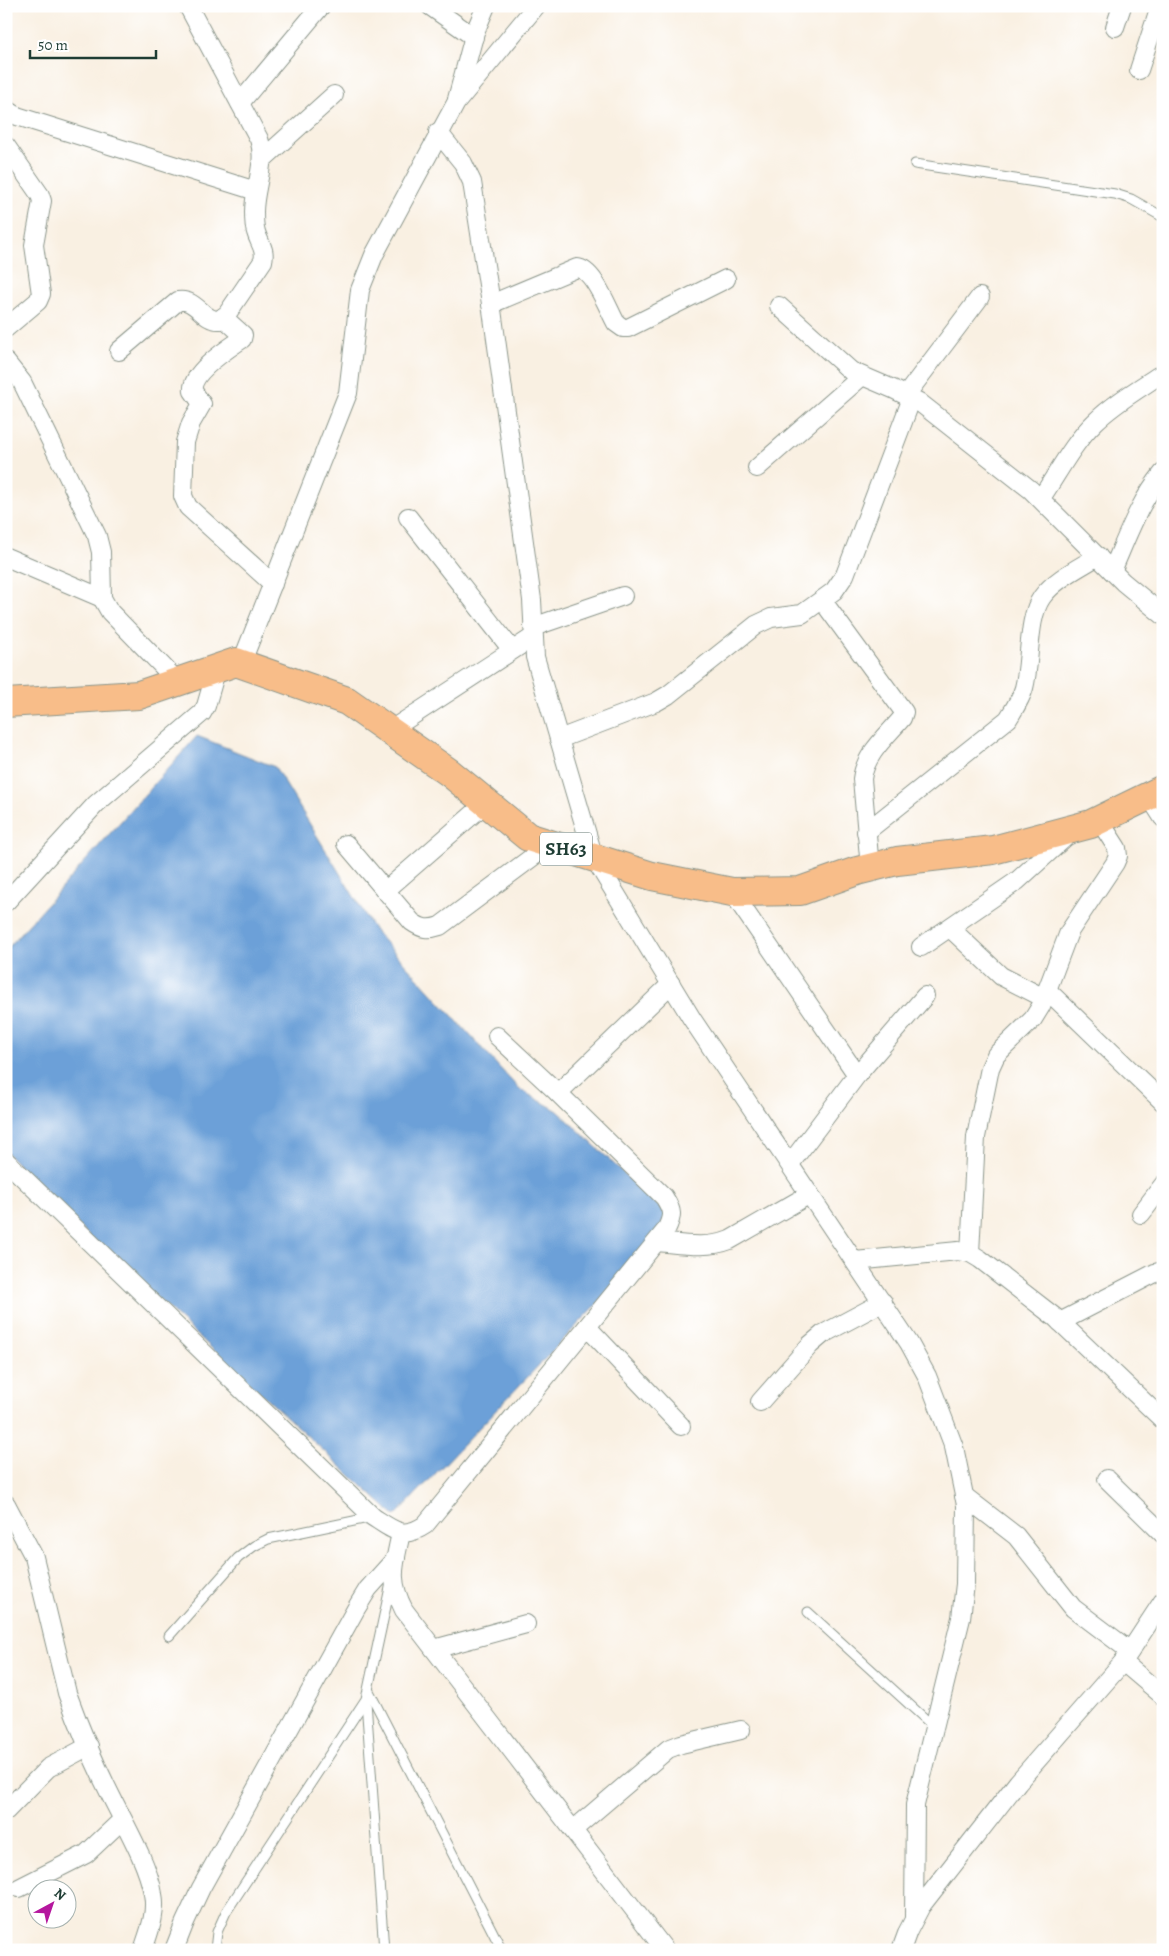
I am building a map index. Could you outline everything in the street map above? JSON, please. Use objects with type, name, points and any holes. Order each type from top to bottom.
[{"type":"main road","points":[[6,702],[139,695],[229,666]]},
{"type":"main road","name":"SH63","points":[[229,666],[346,701],[450,773],[528,837],[652,876],[732,892],[800,891],[870,868],[898,861],[993,850],[1088,824],[1158,801]]},
{"type":"street","points":[[119,351],[178,301],[190,302],[216,320],[223,317],[263,261],[265,254],[254,222],[256,191],[263,159],[259,138],[188,6]]},
{"type":"street","points":[[240,103],[321,6]]},
{"type":"street","points":[[430,6],[474,37]]},
{"type":"street","points":[[456,103],[474,37],[486,6]]},
{"type":"street","points":[[6,902],[96,804],[202,713],[273,584],[348,393],[360,290],[367,271],[438,132],[456,103],[536,6]]},
{"type":"street","points":[[1115,27],[1122,6]]},
{"type":"street","points":[[1139,70],[1160,6]]},
{"type":"street","points":[[263,159],[334,95]]},
{"type":"street","points":[[6,110],[17,116],[256,191]]},
{"type":"street","points":[[438,132],[463,163],[472,182],[532,600],[535,657],[594,858],[692,1019],[909,1342],[927,1376],[954,1447],[966,1505],[963,1600],[961,1618],[915,1805],[914,1917]]},
{"type":"street","points":[[6,146],[40,194],[42,201],[34,244],[41,294],[38,301],[6,328]]},
{"type":"street","points":[[491,304],[577,268],[583,268],[591,276],[616,323],[623,328],[628,328],[726,279]]},
{"type":"street","points":[[559,739],[656,702],[668,695],[756,624],[771,618],[802,614],[834,591],[845,575],[909,396],[980,297]]},
{"type":"street","points":[[779,306],[850,371],[909,396],[1041,498],[1112,571],[1143,600],[1163,615]]},
{"type":"street","points":[[223,317],[243,335],[242,339],[216,358],[194,381],[193,391],[202,404],[186,434],[183,496],[188,507],[273,584]]},
{"type":"street","points":[[6,362],[22,382],[97,536],[101,552],[102,598],[110,612],[178,682]]},
{"type":"street","points":[[1041,498],[1094,423],[1106,412],[1158,376]]},
{"type":"street","points":[[757,468],[861,377]]},
{"type":"street","points":[[1112,571],[1140,506],[1163,473]]},
{"type":"street","points":[[408,517],[512,650]]},
{"type":"street","points":[[866,832],[1008,719],[1018,704],[1024,687],[1035,613],[1041,599],[1051,586],[1098,556]]},
{"type":"street","points":[[6,557],[102,598]]},
{"type":"street","points":[[389,731],[512,650],[533,632],[623,596]]},
{"type":"street","points":[[822,600],[904,712],[902,718],[868,758],[863,767],[862,779],[870,868]]},
{"type":"street","points":[[385,891],[486,803]]},
{"type":"street","points":[[922,948],[1018,881],[1088,824],[1117,848],[1118,856],[1115,863],[1069,932],[1045,994],[1033,1019],[1003,1047],[990,1068],[976,1137],[970,1253]]},
{"type":"street","points":[[346,844],[412,922],[421,928],[431,930],[440,926],[550,844]]},
{"type":"street","points":[[732,892],[857,1075]]},
{"type":"street","points":[[950,928],[1001,976],[1045,994],[1163,1102]]},
{"type":"street","points":[[558,1093],[671,984]]},
{"type":"street","points":[[790,1164],[857,1075],[925,996]]},
{"type":"street","points":[[6,1160],[373,1517],[401,1533],[416,1531],[425,1525],[657,1242],[671,1219],[671,1208],[664,1198],[558,1093],[497,1036]]},
{"type":"street","points":[[1141,1214],[1163,1185]]},
{"type":"street","points":[[657,1242],[705,1246],[719,1244],[730,1240],[810,1194]]},
{"type":"street","points":[[855,1261],[958,1251],[970,1253],[1060,1322],[1163,1420]]},
{"type":"street","points":[[1060,1322],[1155,1273],[1163,1271]]},
{"type":"street","points":[[760,1402],[817,1340],[883,1302]]},
{"type":"street","points":[[587,1327],[681,1426]]},
{"type":"street","points":[[1107,1479],[1163,1534]]},
{"type":"street","points":[[964,1496],[1016,1536],[1073,1608],[1126,1657],[1163,1696]]},
{"type":"street","points":[[7,1509],[34,1557],[67,1693],[149,1877],[154,1895],[154,1914],[143,1950]]},
{"type":"street","points":[[401,1533],[395,1564],[396,1595],[404,1610],[573,1830],[660,1948]]},
{"type":"street","points":[[174,1950],[201,1888],[357,1607],[368,1589],[395,1564]]},
{"type":"street","points":[[901,1950],[914,1917],[921,1906],[1018,1782],[1126,1657],[1163,1601]]},
{"type":"street","points":[[434,1648],[526,1624]]},
{"type":"street","points":[[573,1830],[668,1749],[681,1744],[741,1730]]},
{"type":"street","points":[[6,1811],[48,1768],[89,1746]]},
{"type":"street","points":[[19,1888],[86,1854],[122,1820]]},
{"type":"lane","points":[[915,164],[1115,194],[1131,199],[1163,218]]},
{"type":"lane","points":[[169,1636],[238,1558],[254,1546],[268,1539],[373,1517]]},
{"type":"lane","points":[[384,1950],[368,1695],[395,1564]]},
{"type":"lane","points":[[808,1612],[934,1727]]},
{"type":"lane","points":[[214,1950],[217,1932],[226,1912],[368,1695]]},
{"type":"lane","points":[[368,1695],[502,1950]]},
{"type":"water","points":[[197,736],[275,767],[375,931],[519,1089],[558,1111],[667,1214],[644,1255],[395,1516],[54,1204],[6,1152],[6,950]]}]
